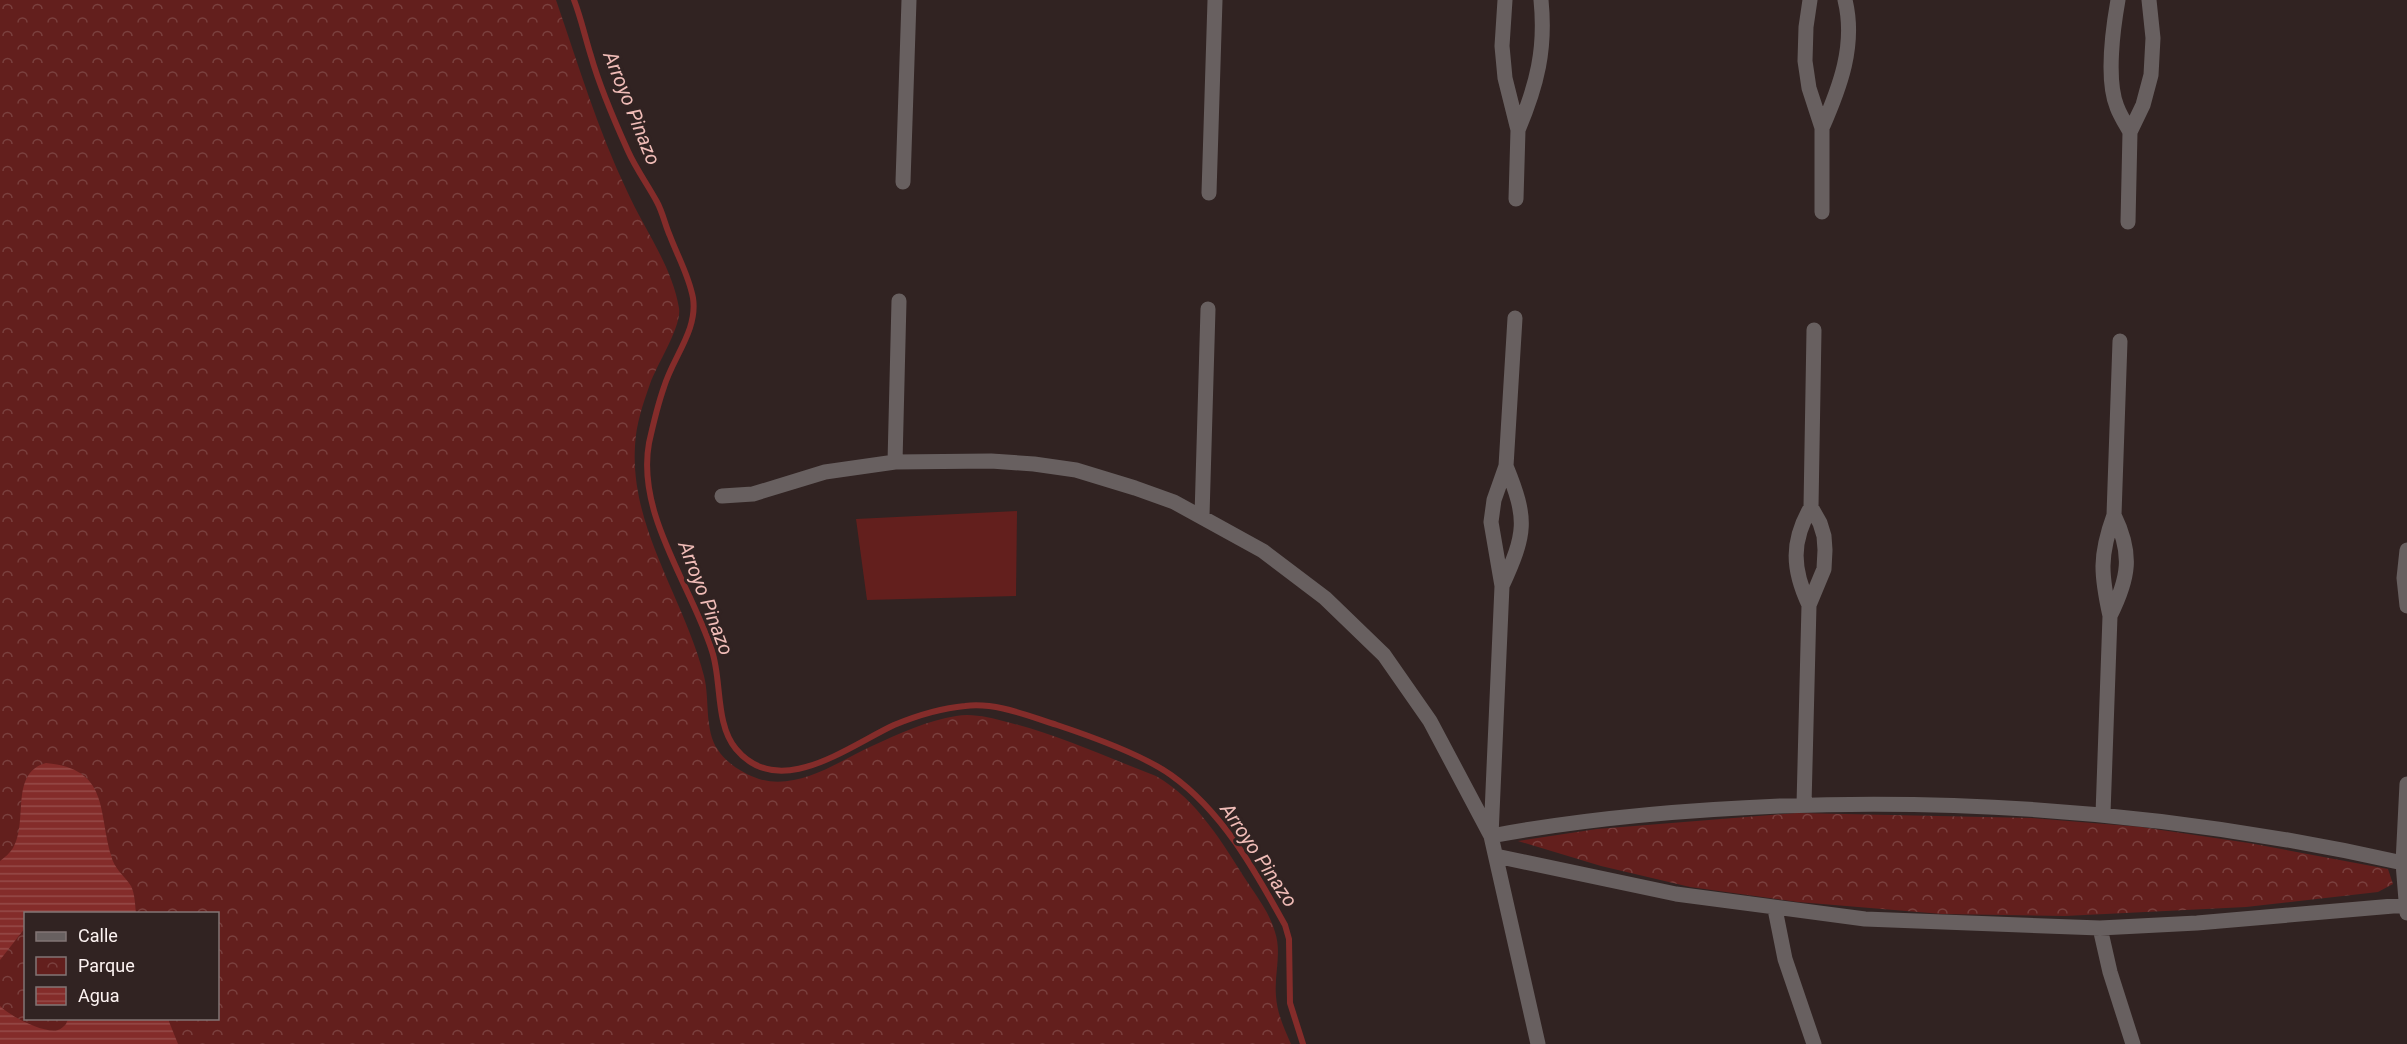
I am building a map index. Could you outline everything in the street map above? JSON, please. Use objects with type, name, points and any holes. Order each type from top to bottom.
[{"type":"street","points":[[903,182],[909,0]]},
{"type":"street","points":[[1209,193],[1215,0]]},
{"type":"street","points":[[1505,0],[1502,46],[1505,78],[1518,130],[1516,199]]},
{"type":"street","points":[[1518,130],[1531,99],[1541,62],[1544,26],[1541,0]]},
{"type":"street","points":[[1810,0],[1806,27],[1805,62],[1809,88],[1822,128],[1822,212]]},
{"type":"street","points":[[1822,128],[1845,68],[1849,38],[1845,0]]},
{"type":"street","points":[[2118,0],[2112,35],[2111,70],[2116,105],[2130,132]]},
{"type":"street","points":[[2128,222],[2130,132],[2143,105],[2151,75],[2153,38],[2149,0]]},
{"type":"street","points":[[895,462],[899,301]]},
{"type":"street","points":[[1202,516],[1208,309]]},
{"type":"street","points":[[1491,836],[1502,586],[1491,522],[1494,500],[1506,466],[1515,318]]},
{"type":"street","points":[[1804,805],[1809,604],[1824,569],[1825,550],[1820,523],[1811,507],[1814,330]]},
{"type":"street","points":[[2103,814],[2110,616],[2102,567],[2104,542],[2114,515],[2120,341]]},
{"type":"street","points":[[722,496],[753,494],[825,472],[895,462],[991,460],[1076,470],[1135,488],[1174,502],[1263,551],[1338,610],[1384,655],[1430,721],[1491,836],[1538,1044]]},
{"type":"street","points":[[1502,586],[1520,543],[1522,528],[1518,500],[1506,466]]},
{"type":"street","points":[[1809,604],[1799,584],[1796,546],[1803,520],[1811,507]]},
{"type":"street","points":[[2110,616],[2123,591],[2127,571],[2126,545],[2114,515]]},
{"type":"street","points":[[2407,550],[2404,578],[2407,606]]},
{"type":"street","points":[[1496,856],[1626,885],[1775,909],[1864,919],[2100,928],[2406,909],[2403,863],[2407,784]]},
{"type":"street","points":[[1491,836],[1572,821],[1644,814],[1804,805],[1911,804],[2012,807],[2103,814],[2264,835],[2403,863]]},
{"type":"street","points":[[1775,909],[1785,959],[1814,1044]]},
{"type":"street","points":[[2100,928],[2110,972],[2133,1044]]},
{"type":"green space","points":[[0,0],[556,0],[607,144],[634,205],[664,263],[679,308],[677,325],[653,376],[640,414],[635,446],[636,476],[649,534],[695,647],[704,676],[709,724],[714,742],[721,755],[753,777],[774,782],[788,781],[818,773],[914,728],[946,718],[969,715],[995,719],[1045,733],[1156,776],[1185,797],[1197,810],[1229,853],[1267,913],[1273,925],[1278,948],[1277,1002],[1281,1020],[1291,1044],[0,1044]]},
{"type":"green space","points":[[1017,511],[1016,596],[867,600],[856,519]]},
{"type":"green space","points":[[1797,813],[2032,818],[2141,827],[2249,843],[2388,869],[2393,884],[2378,892],[2246,907],[2065,916],[1942,914],[1798,902],[1690,887],[1601,866],[1518,841],[1597,829]]},
{"type":"water","points":[[46,763],[66,767],[81,774],[91,783],[101,808],[112,860],[131,886],[136,912],[24,912],[24,929],[0,960],[0,861],[12,850],[17,837],[24,787],[27,777],[35,768]]},
{"type":"water","points":[[0,1006],[11,1015],[52,1031],[61,1028],[68,1020],[168,1020],[178,1044],[0,1044]]},
{"type":"waterway","name":"Arroyo Pinazo","points":[[574,0],[608,104],[631,158],[659,206],[693,298],[692,321],[668,376],[656,415],[649,443],[647,470],[650,496],[658,523],[712,651],[722,715],[729,739],[736,749],[753,764],[772,770],[793,770],[836,756],[894,725],[929,713],[977,705],[1012,711],[1070,729],[1146,760],[1171,775],[1207,806],[1236,844],[1285,925],[1289,939],[1290,1003],[1303,1044]]}]
